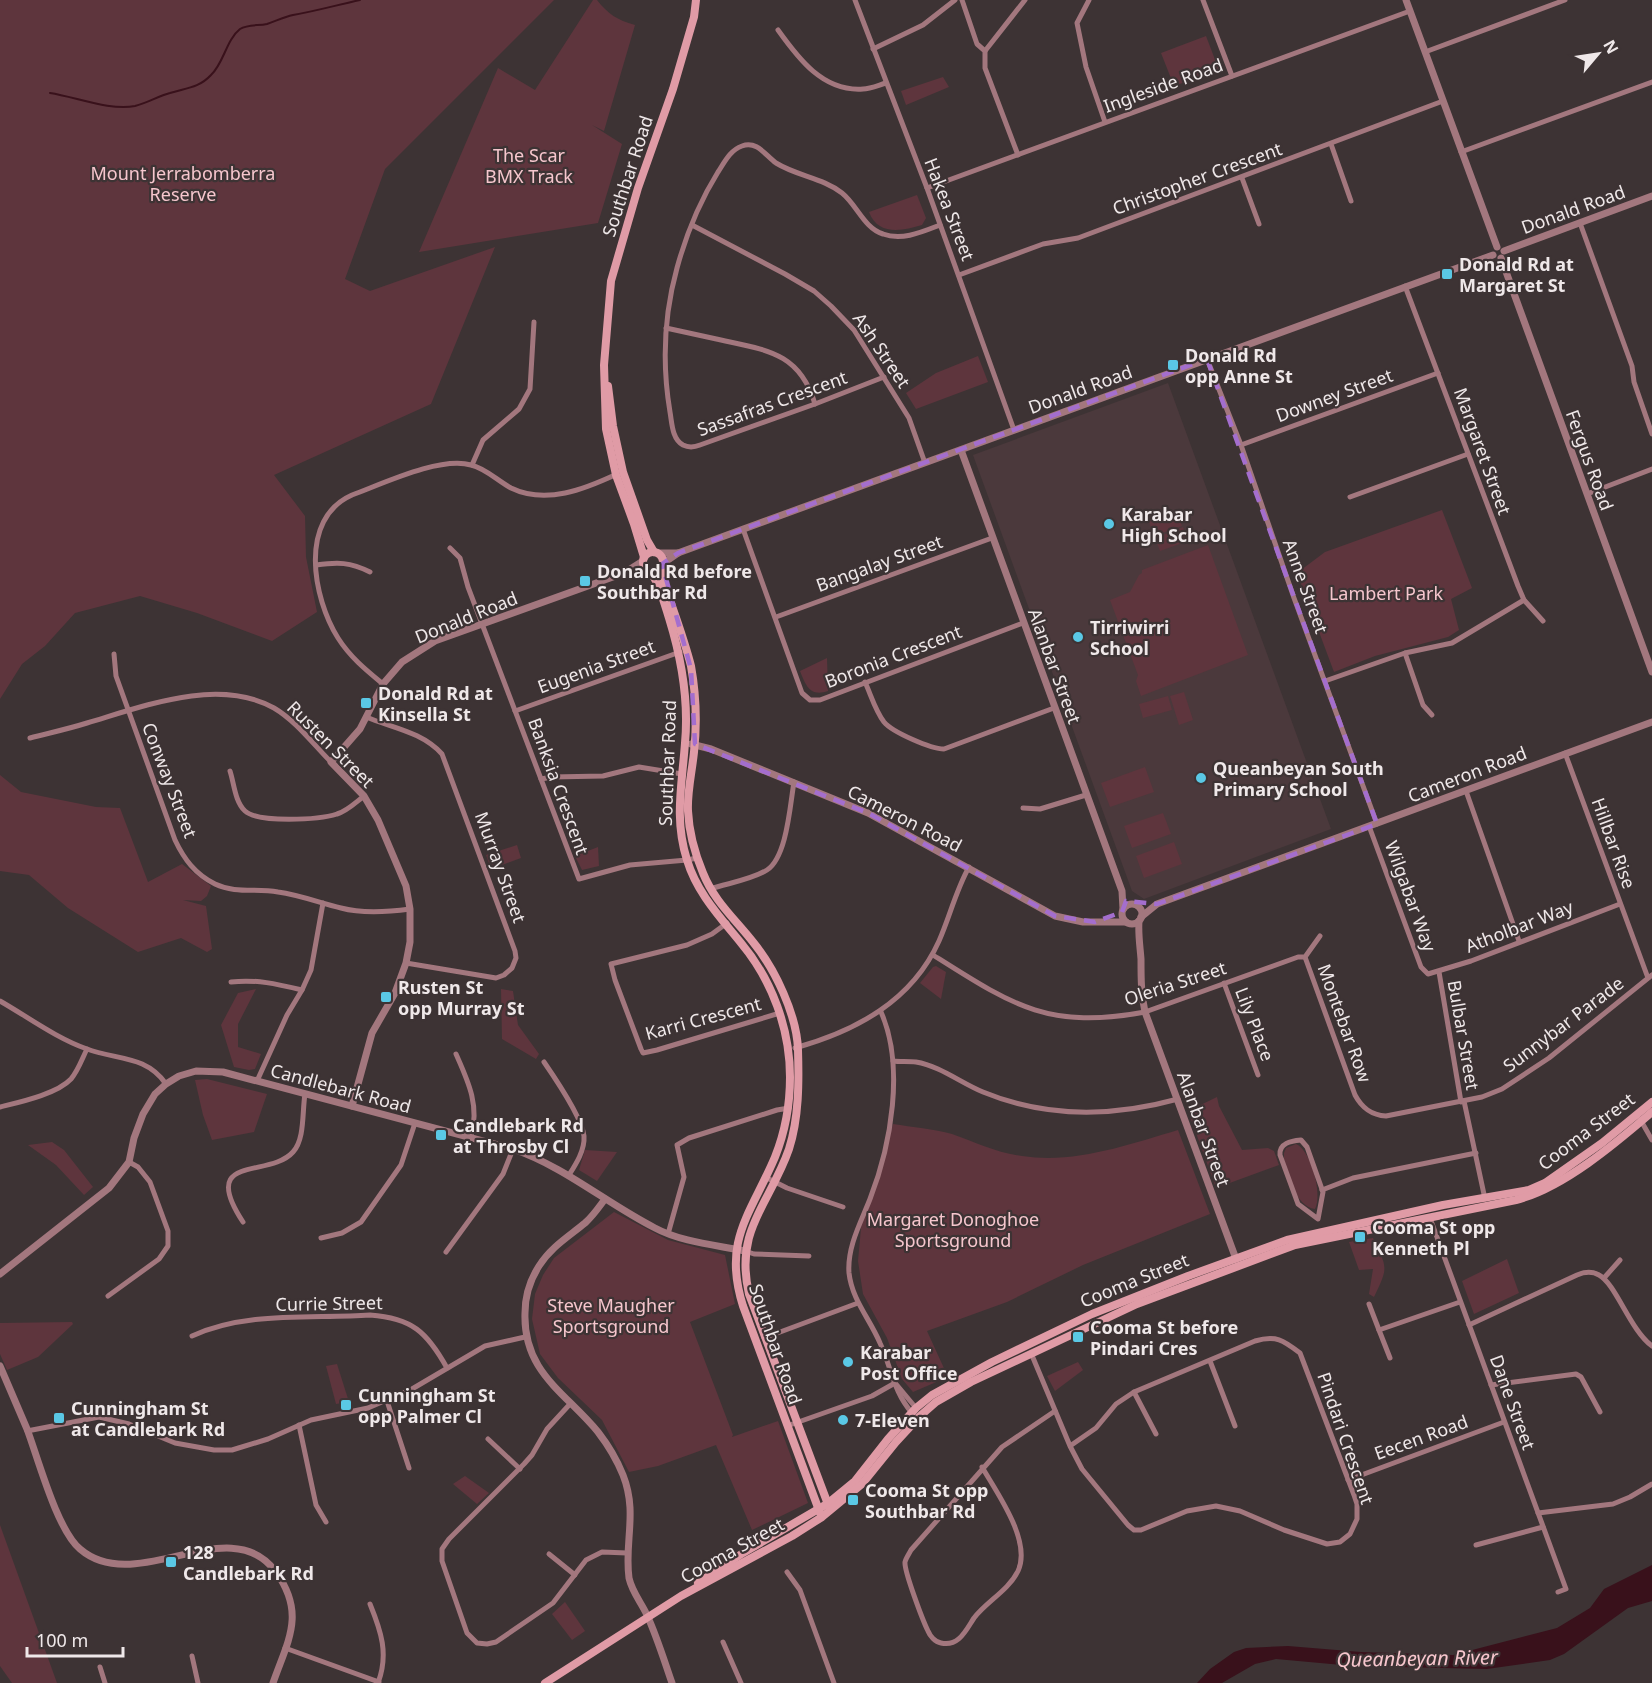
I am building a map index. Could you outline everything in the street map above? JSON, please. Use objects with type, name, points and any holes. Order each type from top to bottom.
[{"type":"main road","name":"Southbar Road","points":[[643,559],[620,474],[604,364],[611,281],[638,188],[673,89],[694,17],[696,0]]},
{"type":"main road","name":"Southbar Road","points":[[620,474],[647,540],[656,553]]},
{"type":"main road","points":[[656,553],[662,558],[662,565],[657,571],[649,571],[643,559],[647,554],[656,553]]},
{"type":"main road","name":"Southbar Road","points":[[662,565],[664,581],[683,651],[690,744],[688,811],[697,858],[710,889],[760,951],[776,977],[788,1008],[794,1048],[790,1078],[793,1108],[791,1140],[774,1182],[740,1250]]},
{"type":"main road","name":"Southbar Road","points":[[649,571],[661,592],[683,651]]},
{"type":"main road","name":"Southbar Road","points":[[690,744],[682,774],[678,806],[687,860],[701,893],[762,973],[794,1048]]},
{"type":"main road","name":"Cooma Street","points":[[1322,1235],[1392,1216],[1466,1202],[1526,1198],[1543,1190],[1606,1150],[1652,1102]]},
{"type":"main road","name":"Southbar Road","points":[[793,1108],[779,1145],[745,1218],[740,1250],[760,1339],[792,1425],[820,1513]]},
{"type":"main road","name":"Cooma Street","points":[[1639,1118],[1652,1112]]},
{"type":"main road","points":[[1392,1216],[1420,1213],[1430,1218],[1444,1209],[1466,1202]]},
{"type":"main road","name":"Cooma Street","points":[[545,1683],[681,1596],[721,1567],[765,1545],[792,1536],[862,1484],[896,1442],[916,1412],[932,1395],[1030,1350],[1101,1310],[1237,1263],[1287,1240],[1430,1218],[1486,1202]]},
{"type":"main road","name":"Southbar Road","points":[[792,1425],[829,1507]]},
{"type":"street","name":"Hakea Street","points":[[855,0],[927,188],[1014,430]]},
{"type":"street","points":[[873,49],[922,26],[955,0]]},
{"type":"street","points":[[962,0],[976,44],[984,51]]},
{"type":"street","points":[[1017,155],[985,68],[984,51],[1025,0]]},
{"type":"street","points":[[1089,0],[1077,23],[1086,68],[1105,122]]},
{"type":"street","points":[[1203,0],[1232,76]]},
{"type":"street","name":"Fergus Road","points":[[1406,0],[1461,152],[1501,252],[1652,672]]},
{"type":"street","points":[[1425,52],[1565,0]]},
{"type":"street","name":"Ingleside Road","points":[[927,188],[1410,11]]},
{"type":"street","points":[[778,30],[796,55],[822,79],[844,87],[864,89],[886,83]]},
{"type":"street","points":[[1461,152],[1652,82]]},
{"type":"street","name":"Christopher Crescent","points":[[959,275],[1043,244],[1078,238],[1443,101]]},
{"type":"street","name":"Sassafras Crescent","points":[[884,377],[700,446],[685,446],[674,433],[668,398],[665,362],[666,328],[677,268],[692,225],[713,180],[728,157],[737,148],[746,144],[758,147],[787,168],[837,189],[852,202],[866,222],[886,236],[903,237],[940,225]]},
{"type":"street","points":[[1331,144],[1351,201]]},
{"type":"street","points":[[1242,178],[1259,224]]},
{"type":"street","name":"Donald Road","points":[[662,565],[678,553],[1493,255],[1493,250],[1501,252],[1652,196]]},
{"type":"street","points":[[1580,223],[1632,366],[1634,382],[1652,434]]},
{"type":"street","name":"Ash Street","points":[[692,225],[814,291],[854,330],[909,418],[925,463]]},
{"type":"street","name":"Margaret Street","points":[[1405,286],[1524,600],[1543,621]]},
{"type":"street","points":[[472,465],[483,441],[519,409],[530,389],[534,322]]},
{"type":"street","points":[[666,328],[743,345],[780,356],[804,377],[815,404]]},
{"type":"street","name":"Anne Street","points":[[1207,358],[1241,445],[1325,681],[1373,825]]},
{"type":"street","name":"Downey Street","points":[[1241,445],[1438,373]]},
{"type":"street","name":"Alanbar Street","points":[[961,450],[1122,891],[1123,910]]},
{"type":"street","points":[[1350,497],[1468,454]]},
{"type":"street","points":[[383,684],[362,668],[346,649],[331,626],[322,605],[316,565],[318,535],[324,520],[343,499],[447,463],[472,465],[513,489],[531,494],[554,495],[579,490],[620,474]]},
{"type":"street","points":[[1587,494],[1652,469]]},
{"type":"street","name":"Boronia Crescent","points":[[743,530],[802,693],[810,700],[820,700],[1023,623]]},
{"type":"street","name":"Bangalay Street","points":[[776,617],[992,538]]},
{"type":"street","name":"Banksia Crescent","points":[[450,548],[460,558],[579,879],[630,865],[697,858]]},
{"type":"street","name":"Donald Road","points":[[656,553],[678,553]]},
{"type":"street","name":"Donald Road","points":[[624,573],[643,559]]},
{"type":"street","points":[[316,565],[353,564],[370,572]]},
{"type":"street","name":"Donald Road","points":[[331,762],[351,740],[383,684],[402,662],[435,641],[624,573],[649,571]]},
{"type":"street","points":[[1325,681],[1405,653],[1452,643],[1524,600]]},
{"type":"street","name":"Eugenia Street","points":[[515,711],[683,651]]},
{"type":"street","points":[[1405,653],[1423,705],[1432,715]]},
{"type":"street","name":"Conway Street","points":[[114,654],[116,676],[175,840],[194,869],[212,882],[232,890],[275,891],[342,909],[392,912],[410,909]]},
{"type":"street","points":[[865,682],[886,724],[938,749],[944,749],[1054,708]]},
{"type":"street","name":"Rusten Street","points":[[30,738],[127,709],[199,696],[229,694],[253,699],[282,714],[364,796],[378,820],[406,886],[410,909],[410,942],[406,963],[395,993],[372,1034],[352,1106]]},
{"type":"street","name":"Murray Street","points":[[366,717],[419,735],[434,745],[442,754],[516,955],[514,965],[507,973],[492,978],[406,963]]},
{"type":"street","name":"Cameron Road","points":[[1135,905],[1157,904],[1652,723]]},
{"type":"street","name":"Cameron Road","points":[[690,744],[711,749],[868,813],[1055,916],[1083,922],[1128,923]]},
{"type":"street","name":"Hillbar Rise","points":[[1565,753],[1620,904],[1650,976]]},
{"type":"street","points":[[541,779],[603,776],[639,767],[682,774]]},
{"type":"street","points":[[230,771],[241,807],[248,814],[259,818],[327,817],[347,809],[364,796]]},
{"type":"street","points":[[710,889],[760,873],[769,869],[776,861],[783,844],[794,782]]},
{"type":"street","points":[[1466,791],[1519,941]]},
{"type":"street","points":[[1023,808],[1040,809],[1086,795]]},
{"type":"street","name":"Wilgabar Way","points":[[1373,825],[1421,967],[1428,974]]},
{"type":"street","points":[[794,1048],[853,1028],[881,1012],[917,976],[933,955],[969,867]]},
{"type":"street","name":"Alanbar Street","points":[[1122,891],[1135,905]]},
{"type":"street","points":[[257,1081],[287,1015],[311,970],[323,903]]},
{"type":"street","name":"Cameron Road","points":[[1140,919],[1157,904]]},
{"type":"street","name":"Atholbar Way","points":[[1428,974],[1439,972],[1620,904]]},
{"type":"street","points":[[1107,922],[1128,905],[1135,905],[1141,910],[1140,919],[1128,923],[1123,910]]},
{"type":"street","name":"Karri Crescent","points":[[733,918],[712,934],[679,948],[612,964],[615,980],[643,1053],[780,1013]]},
{"type":"street","name":"Alanbar Street","points":[[1140,919],[1138,938],[1141,959],[1141,994],[1145,1012],[1237,1263]]},
{"type":"street","name":"Alanbar Street","points":[[1128,923],[1138,938]]},
{"type":"street","points":[[1305,957],[1320,936]]},
{"type":"street","name":"Oleria Street","points":[[933,955],[991,992],[1028,1009],[1054,1016],[1086,1019],[1145,1012],[1298,957],[1305,957]]},
{"type":"street","name":"Montebar Row","points":[[1305,957],[1355,1095],[1370,1112],[1386,1116]]},
{"type":"street","name":"Bulbar Street","points":[[1439,972],[1462,1102],[1486,1202]]},
{"type":"street","name":"Sunnybar Parade","points":[[1386,1116],[1492,1094],[1549,1058],[1650,976]]},
{"type":"street","points":[[231,982],[250,980],[268,982],[302,990]]},
{"type":"street","name":"Lily Place","points":[[1224,983],[1258,1075]]},
{"type":"street","points":[[0,1001],[87,1049],[144,1063],[154,1070],[166,1084]]},
{"type":"street","points":[[881,1012],[892,1044],[890,1120],[884,1151],[850,1257],[850,1280],[858,1303],[880,1342],[895,1383],[916,1412]]},
{"type":"street","points":[[0,1107],[62,1086],[74,1076],[87,1049]]},
{"type":"street","points":[[456,1054],[470,1085],[473,1098],[475,1122],[471,1136]]},
{"type":"street","points":[[893,1060],[916,1062],[936,1068],[983,1092],[1041,1109],[1068,1112],[1116,1111],[1154,1106],[1178,1099]]},
{"type":"street","points":[[544,1062],[580,1124],[584,1136],[583,1147],[569,1175]]},
{"type":"street","name":"Candlebark Road","points":[[0,1274],[102,1194],[129,1162],[134,1138],[148,1104],[166,1084],[179,1076],[196,1071],[210,1071],[257,1081],[513,1149],[538,1158],[668,1234],[740,1250]]},
{"type":"street","points":[[243,1222],[229,1198],[228,1189],[231,1180],[244,1171],[288,1157],[295,1151],[300,1138],[305,1094]]},
{"type":"street","points":[[668,1234],[684,1177],[677,1145],[689,1138],[777,1110],[793,1108]]},
{"type":"street","points":[[1639,1118],[1652,1140]]},
{"type":"street","points":[[321,1238],[342,1233],[361,1222],[401,1165],[415,1123]]},
{"type":"street","points":[[1318,1219],[1300,1207],[1296,1201],[1280,1157],[1282,1146],[1298,1140],[1305,1144],[1322,1190],[1323,1198],[1318,1219],[1322,1235]]},
{"type":"street","points":[[446,1252],[503,1174],[513,1149]]},
{"type":"street","points":[[1322,1190],[1353,1178],[1476,1153]]},
{"type":"street","points":[[108,1296],[159,1259],[168,1246],[168,1231],[150,1182],[138,1167],[129,1162]]},
{"type":"street","points":[[765,1177],[843,1207]]},
{"type":"street","points":[[605,1199],[585,1223],[554,1247],[537,1268],[525,1304],[525,1337],[540,1368],[570,1404],[598,1432],[614,1455],[623,1476],[630,1506],[631,1526],[627,1553],[631,1588],[648,1617],[672,1683]]},
{"type":"street","name":"Dane Street","points":[[1430,1218],[1566,1589],[1558,1592]]},
{"type":"street","points":[[740,1250],[754,1254],[809,1256]]},
{"type":"street","points":[[1604,1278],[1620,1260]]},
{"type":"street","points":[[1468,1325],[1582,1273],[1594,1273],[1604,1278],[1634,1326],[1652,1346]]},
{"type":"street","points":[[1379,1330],[1460,1302]]},
{"type":"street","points":[[760,1339],[858,1303]]},
{"type":"street","points":[[1369,1304],[1389,1358]]},
{"type":"street","name":"Currie Street","points":[[192,1336],[210,1328],[251,1320],[387,1316],[406,1322],[429,1339],[447,1368]]},
{"type":"street","points":[[27,1431],[99,1417],[129,1424],[175,1443],[214,1450],[232,1450],[268,1439],[320,1418],[368,1408],[387,1401],[485,1346],[525,1337]]},
{"type":"street","name":"Pindari Crescent","points":[[1030,1350],[1070,1446],[1082,1469],[1134,1530],[1152,1527],[1187,1511],[1216,1506],[1240,1511],[1284,1530],[1327,1544],[1340,1542],[1350,1534],[1357,1519],[1357,1504],[1300,1353],[1283,1341],[1267,1338],[1255,1341],[1134,1392],[1116,1404],[1096,1428],[1070,1446]]},
{"type":"street","points":[[1210,1361],[1235,1426]]},
{"type":"street","points":[[0,1366],[65,1530],[79,1549],[98,1559],[115,1564],[158,1560],[217,1548],[241,1549],[257,1554],[272,1566],[290,1597],[292,1628],[273,1683]]},
{"type":"street","points":[[1491,1385],[1576,1374],[1581,1377],[1600,1412]]},
{"type":"street","points":[[792,1425],[872,1396],[895,1383]]},
{"type":"street","points":[[1134,1392],[1156,1434]]},
{"type":"street","points":[[387,1401],[409,1468]]},
{"type":"street","points":[[570,1404],[547,1429],[532,1455],[520,1469],[449,1539],[442,1549],[442,1560],[467,1633],[477,1642],[487,1644],[496,1642],[548,1608],[586,1560],[602,1552],[627,1553]]},
{"type":"street","points":[[982,1467],[1022,1545],[1018,1570],[1002,1591],[981,1608],[960,1639],[941,1643],[928,1632],[907,1574],[905,1560],[982,1467],[1002,1447],[1055,1411]]},
{"type":"street","name":"Eecen Road","points":[[1348,1480],[1504,1422]]},
{"type":"street","points":[[299,1425],[316,1505],[326,1522]]},
{"type":"street","points":[[488,1439],[520,1469]]},
{"type":"street","points":[[1538,1512],[1613,1504],[1652,1484]]},
{"type":"street","points":[[1476,1545],[1543,1527]]},
{"type":"street","points":[[549,1554],[575,1575]]},
{"type":"street","points":[[787,1572],[800,1590],[834,1683]]},
{"type":"street","points":[[285,1648],[378,1682],[384,1666],[384,1649],[382,1636],[370,1604]]},
{"type":"street","points":[[723,1642],[741,1683]]},
{"type":"street","points":[[192,1656],[198,1683]]},
{"type":"street","points":[[100,1667],[105,1683]]},
{"type":"highlighted area","points":[[1207,359],[1377,824],[1157,904],[1126,901],[1122,912],[1095,922],[1055,916],[868,813],[695,744],[691,669],[662,564],[678,553]]},
{"type":"shaded area","points":[[1168,383],[1331,829],[1144,899],[1132,891],[973,455]]},
{"type":"green space","name":"Mount Jerrabomberra Reserve","points":[[0,0],[554,0],[385,169],[345,279],[370,291],[495,247],[431,404],[274,475],[305,516],[306,557],[317,612],[272,641],[197,613],[140,596],[75,613],[45,646],[22,664],[0,699]]},
{"type":"green space","name":"The Scar BMX Track","points":[[593,0],[597,0],[613,16],[635,25],[604,131],[592,125],[622,144],[598,223],[419,252],[498,68],[535,90]]},
{"type":"green space","points":[[1206,36],[1219,70],[1174,86],[1161,53]]},
{"type":"green space","points":[[943,77],[949,87],[906,105],[901,91]]},
{"type":"green space","points":[[917,195],[926,218],[922,225],[891,230],[878,225],[869,212]]},
{"type":"green space","points":[[978,356],[988,382],[916,409],[906,393],[936,373]]},
{"type":"green space","name":"Lambert Park","points":[[1442,510],[1472,588],[1451,599],[1459,630],[1448,637],[1375,656],[1334,672],[1297,573],[1325,552]]},
{"type":"green space","points":[[1177,512],[1182,526],[1154,536],[1149,522]]},
{"type":"green space","points":[[1183,527],[1188,541],[1160,551],[1155,538]]},
{"type":"green space","points":[[1208,545],[1248,655],[1141,696],[1136,681],[1138,675],[1110,600],[1130,592],[1142,570]]},
{"type":"green space","points":[[827,658],[828,691],[817,693],[807,686],[800,671]]},
{"type":"green space","points":[[1184,692],[1193,720],[1179,725],[1170,696]]},
{"type":"green space","points":[[1168,696],[1172,710],[1143,718],[1139,704]]},
{"type":"green space","points":[[1145,767],[1154,792],[1110,807],[1101,783]]},
{"type":"green space","points":[[0,775],[21,792],[96,807],[120,808],[148,882],[182,864],[211,886],[207,896],[201,901],[183,900],[206,906],[212,949],[207,952],[181,938],[138,952],[68,908],[29,875],[0,871]]},
{"type":"green space","points":[[1163,813],[1171,834],[1132,848],[1124,826]]},
{"type":"green space","points":[[1174,842],[1182,864],[1144,878],[1136,856]]},
{"type":"green space","points":[[517,845],[521,858],[491,869],[486,855]]},
{"type":"green space","points":[[598,847],[599,866],[582,870],[575,856]]},
{"type":"green space","points":[[936,966],[946,972],[941,999],[920,983]]},
{"type":"green space","points":[[256,989],[238,1024],[238,1047],[261,1054],[255,1069],[249,1070],[234,1067],[221,1025],[238,993]]},
{"type":"green space","points":[[501,989],[513,991],[518,1025],[539,1054],[536,1059],[502,1039]]},
{"type":"green space","points":[[207,1079],[267,1094],[254,1132],[212,1140],[203,1115],[195,1080]]},
{"type":"green space","points":[[1217,1097],[1219,1106],[1242,1150],[1268,1148],[1274,1151],[1279,1165],[1216,1188],[1188,1111]]},
{"type":"green space","name":"Margaret Donoghoe Sportsground","points":[[893,1124],[945,1132],[1004,1152],[1042,1158],[1101,1152],[1178,1130],[1210,1214],[1083,1265],[1007,1302],[927,1331],[948,1377],[913,1392],[902,1379],[887,1338],[863,1294],[858,1261],[862,1217],[879,1172]]},
{"type":"green space","points":[[52,1142],[64,1150],[93,1187],[84,1195],[56,1165],[28,1145]]},
{"type":"green space","points":[[1296,1144],[1306,1155],[1314,1174],[1318,1194],[1315,1209],[1308,1207],[1298,1197],[1284,1160],[1286,1148]]},
{"type":"green space","points":[[585,1150],[617,1152],[597,1181],[579,1170]]},
{"type":"green space","name":"Steve Maugher Sportsground","points":[[614,1212],[668,1240],[725,1255],[735,1304],[690,1322],[732,1437],[778,1421],[808,1503],[752,1530],[716,1445],[658,1466],[629,1472],[602,1420],[558,1378],[540,1354],[532,1319],[535,1294],[543,1275],[554,1258]]},
{"type":"green space","points":[[1373,1238],[1384,1267],[1382,1279],[1374,1297],[1369,1294],[1373,1269],[1359,1270],[1349,1242]]},
{"type":"green space","points":[[1507,1259],[1519,1293],[1474,1314],[1462,1281]]},
{"type":"green space","points":[[72,1322],[73,1324],[38,1357],[7,1370],[0,1354],[0,1323]]},
{"type":"green space","points":[[1078,1362],[1083,1370],[1055,1391],[1047,1376]]},
{"type":"green space","points":[[337,1364],[349,1402],[336,1404],[326,1366]]},
{"type":"green space","points":[[465,1476],[489,1493],[477,1504],[453,1484]]},
{"type":"green space","points":[[0,1525],[57,1683],[12,1683],[0,1666]]},
{"type":"green space","points":[[565,1602],[585,1631],[572,1640],[552,1614]]},
{"type":"water","name":"Queanbeyan River","points":[[1652,1565],[1652,1601],[1628,1608],[1564,1654],[1550,1660],[1487,1669],[1353,1666],[1276,1659],[1255,1664],[1222,1683],[1197,1683],[1210,1669],[1234,1652],[1246,1648],[1288,1646],[1361,1652],[1453,1655],[1557,1628],[1590,1608],[1604,1589]]},
{"type":"waterway","points":[[50,93],[115,107],[140,105],[202,83],[215,70],[235,34],[243,27],[267,24],[290,16],[360,0]]},
{"type":"place","name":"Donald Rd at Margaret St","points":[[1447,274]]},
{"type":"place","name":"Donald Rd opp Anne St","points":[[1173,365]]},
{"type":"place","name":"Karabar High School","points":[[1109,524]]},
{"type":"place","name":"Donald Rd before Southbar Rd","points":[[585,581]]},
{"type":"place","name":"Tirriwirri School","points":[[1078,637]]},
{"type":"place","name":"Donald Rd at Kinsella St","points":[[366,703]]},
{"type":"place","name":"Queanbeyan South Primary School","points":[[1201,778]]},
{"type":"place","name":"Rusten St opp Murray St","points":[[386,997]]},
{"type":"place","name":"Candlebark Rd at Throsby Cl","points":[[441,1135]]},
{"type":"place","name":"Cooma St opp Kenneth Pl","points":[[1360,1237]]},
{"type":"place","name":"Cooma St before Pindari Cres","points":[[1078,1337]]},
{"type":"place","name":"Karabar Post Office","points":[[848,1362]]},
{"type":"place","name":"Cunningham St opp Palmer Cl","points":[[346,1405]]},
{"type":"place","name":"Cunningham St at Candlebark Rd","points":[[59,1418]]},
{"type":"place","name":"7-Eleven","points":[[843,1420]]},
{"type":"place","name":"Cooma St opp Southbar Rd","points":[[853,1500]]},
{"type":"place","name":"128 Candlebark Rd","points":[[171,1562]]}]
